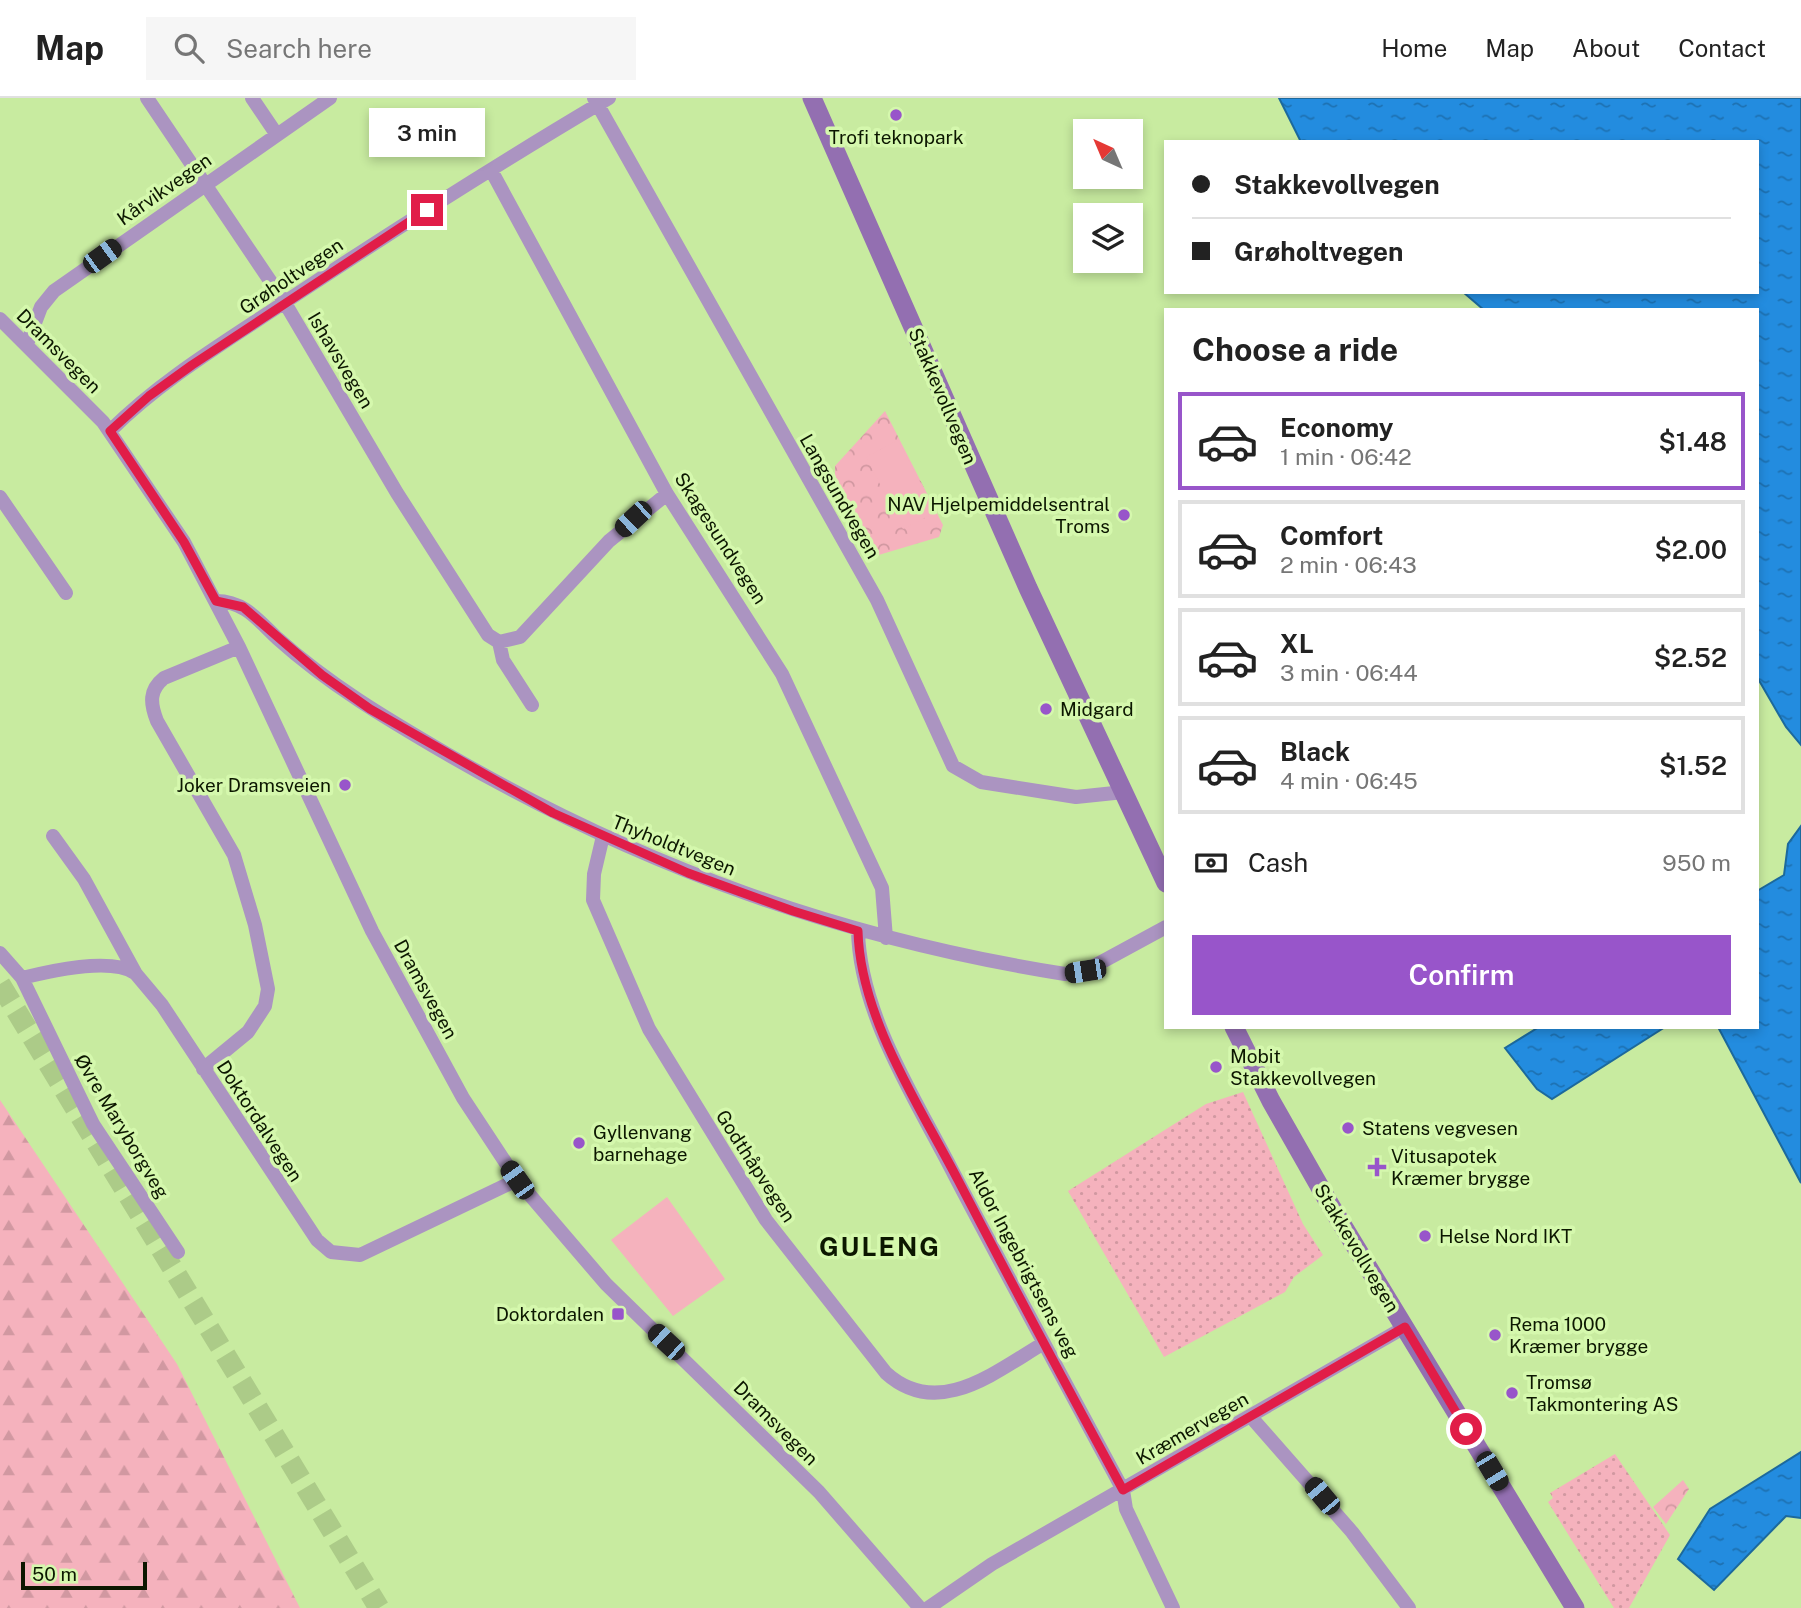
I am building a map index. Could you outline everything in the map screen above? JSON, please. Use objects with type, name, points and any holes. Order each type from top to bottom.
[{"type":"street","name":"Ishavsvegen","points":[[148,98],[285,303],[455,585],[484,630],[499,642],[503,660],[532,705]]},
{"type":"street","points":[[252,98],[277,135]]},
{"type":"street","name":"Kårvikvegen","points":[[27,344],[41,307],[54,291],[330,98]]},
{"type":"street","name":"Stakkevollvegen","points":[[813,98],[1028,588],[1164,879]]},
{"type":"street","name":"Langsundvegen","points":[[600,100],[877,600],[953,766],[981,782],[1076,797],[1124,792]]},
{"type":"street","name":"Grøholtvegen","points":[[110,431],[149,396],[285,303],[600,100]]},
{"type":"street","name":"Skagesundvegen","points":[[491,170],[667,494],[763,640],[800,708],[882,888],[886,939]]},
{"type":"street","name":"Dramsvegen","points":[[0,319],[110,431],[184,542],[239,648],[372,931],[463,1098],[517,1180],[606,1284],[819,1492],[920,1608]]},
{"type":"street","points":[[499,642],[520,637],[609,541],[667,494]]},
{"type":"street","points":[[0,497],[66,593]]},
{"type":"street","name":"Thyholdtvegen","points":[[216,601],[243,607],[322,675],[370,709],[521,796],[603,836],[746,895],[886,939],[1065,974],[1085,971],[1164,929]]},
{"type":"street","points":[[203,1069],[248,1032],[265,1006],[268,989],[255,925],[234,855],[157,720],[151,701],[156,684],[164,678],[239,648]]},
{"type":"street","name":"Doktordalvegen","points":[[53,836],[84,879],[136,974],[162,1005],[298,1215],[331,1252],[352,1256],[367,1253],[517,1180]]},
{"type":"street","name":"Godthåpvegen","points":[[603,836],[594,874],[593,900],[649,1029],[766,1220],[881,1367],[902,1386],[919,1393],[937,1395],[979,1380],[1044,1343]]},
{"type":"street","name":"Aldor Ingebrigtsens veg","points":[[858,931],[860,965],[868,998],[935,1137],[1123,1490],[1126,1509],[1174,1608]]},
{"type":"street","name":"Øvre Maryborgveg","points":[[0,953],[22,978],[93,1124],[178,1252]]},
{"type":"street","points":[[22,978],[105,967],[123,967],[136,974]]},
{"type":"street","name":"Stakkevollvegen","points":[[1235,1029],[1294,1143],[1575,1608]]},
{"type":"street","name":"Kræmervegen","points":[[928,1608],[992,1564],[1405,1327]]},
{"type":"street","points":[[1251,1417],[1344,1523],[1409,1608]]},
{"type":"green space","points":[[885,411],[943,525],[939,537],[872,557],[835,481],[835,466]]},
{"type":"green space","points":[[898,440],[936,512],[903,529],[866,457]]},
{"type":"green space","points":[[1243,1092],[1303,1224],[1323,1255],[1294,1277],[1285,1292],[1164,1357],[1068,1191],[1206,1104]]},
{"type":"green space","points":[[0,1100],[177,1364],[300,1608],[0,1608]]},
{"type":"green space","points":[[667,1197],[725,1279],[673,1316],[611,1240]]},
{"type":"green space","points":[[1615,1454],[1670,1535],[1629,1608],[1614,1608],[1548,1502],[1553,1498],[1550,1493]]},
{"type":"green space","points":[[1683,1480],[1689,1489],[1666,1524],[1653,1507]]},
{"type":"water","points":[[1279,98],[1801,98],[1801,745],[1786,727],[1759,680],[1759,308],[1482,308],[1465,294],[1759,294],[1759,140],[1300,140]]},
{"type":"water","points":[[1801,826],[1801,1183],[1719,1029],[1759,1029],[1759,890],[1784,875],[1788,844]]},
{"type":"water","points":[[1536,1029],[1662,1029],[1552,1099],[1537,1089],[1505,1048]]},
{"type":"water","points":[[1801,1452],[1801,1518],[1786,1516],[1714,1590],[1678,1559],[1710,1509]]},
{"type":"tunnel","points":[[0,984],[379,1608]]},
{"type":"place","name":"Trofi teknopark","points":[[896,115]]},
{"type":"place","name":"NAV Hjelpemiddelsentral Troms","points":[[1124,515]]},
{"type":"place","name":"Midgard","points":[[1046,709]]},
{"type":"place","name":"Joker Dramsveien","points":[[345,785]]},
{"type":"place","name":"Mobit Stakkevollvegen","points":[[1216,1067]]},
{"type":"place","name":"Statens vegvesen","points":[[1348,1128]]},
{"type":"place","name":"Gyllenvang barnehage","points":[[579,1143]]},
{"type":"place","name":"Vitusapotek Kræmer brygge","points":[[1377,1167]]},
{"type":"place","name":"Helse Nord IKT","points":[[1425,1236]]},
{"type":"place","name":"Doktordalen","points":[[618,1314]]},
{"type":"place","name":"Rema 1000 Kræmer brygge","points":[[1495,1335]]},
{"type":"place","name":"Tromsø Takmontering AS","points":[[1512,1393]]},
{"type":"district","name":"GULENG","points":[[880,1247]]},
{"type":"route","points":[[427,210],[192,365],[131,410],[110,431],[184,542],[216,601],[226,601],[243,607],[322,675],[370,709],[553,813],[688,873],[858,931],[863,983],[891,1048],[1003,1267],[1123,1490],[1405,1327],[1466,1429]]}]
